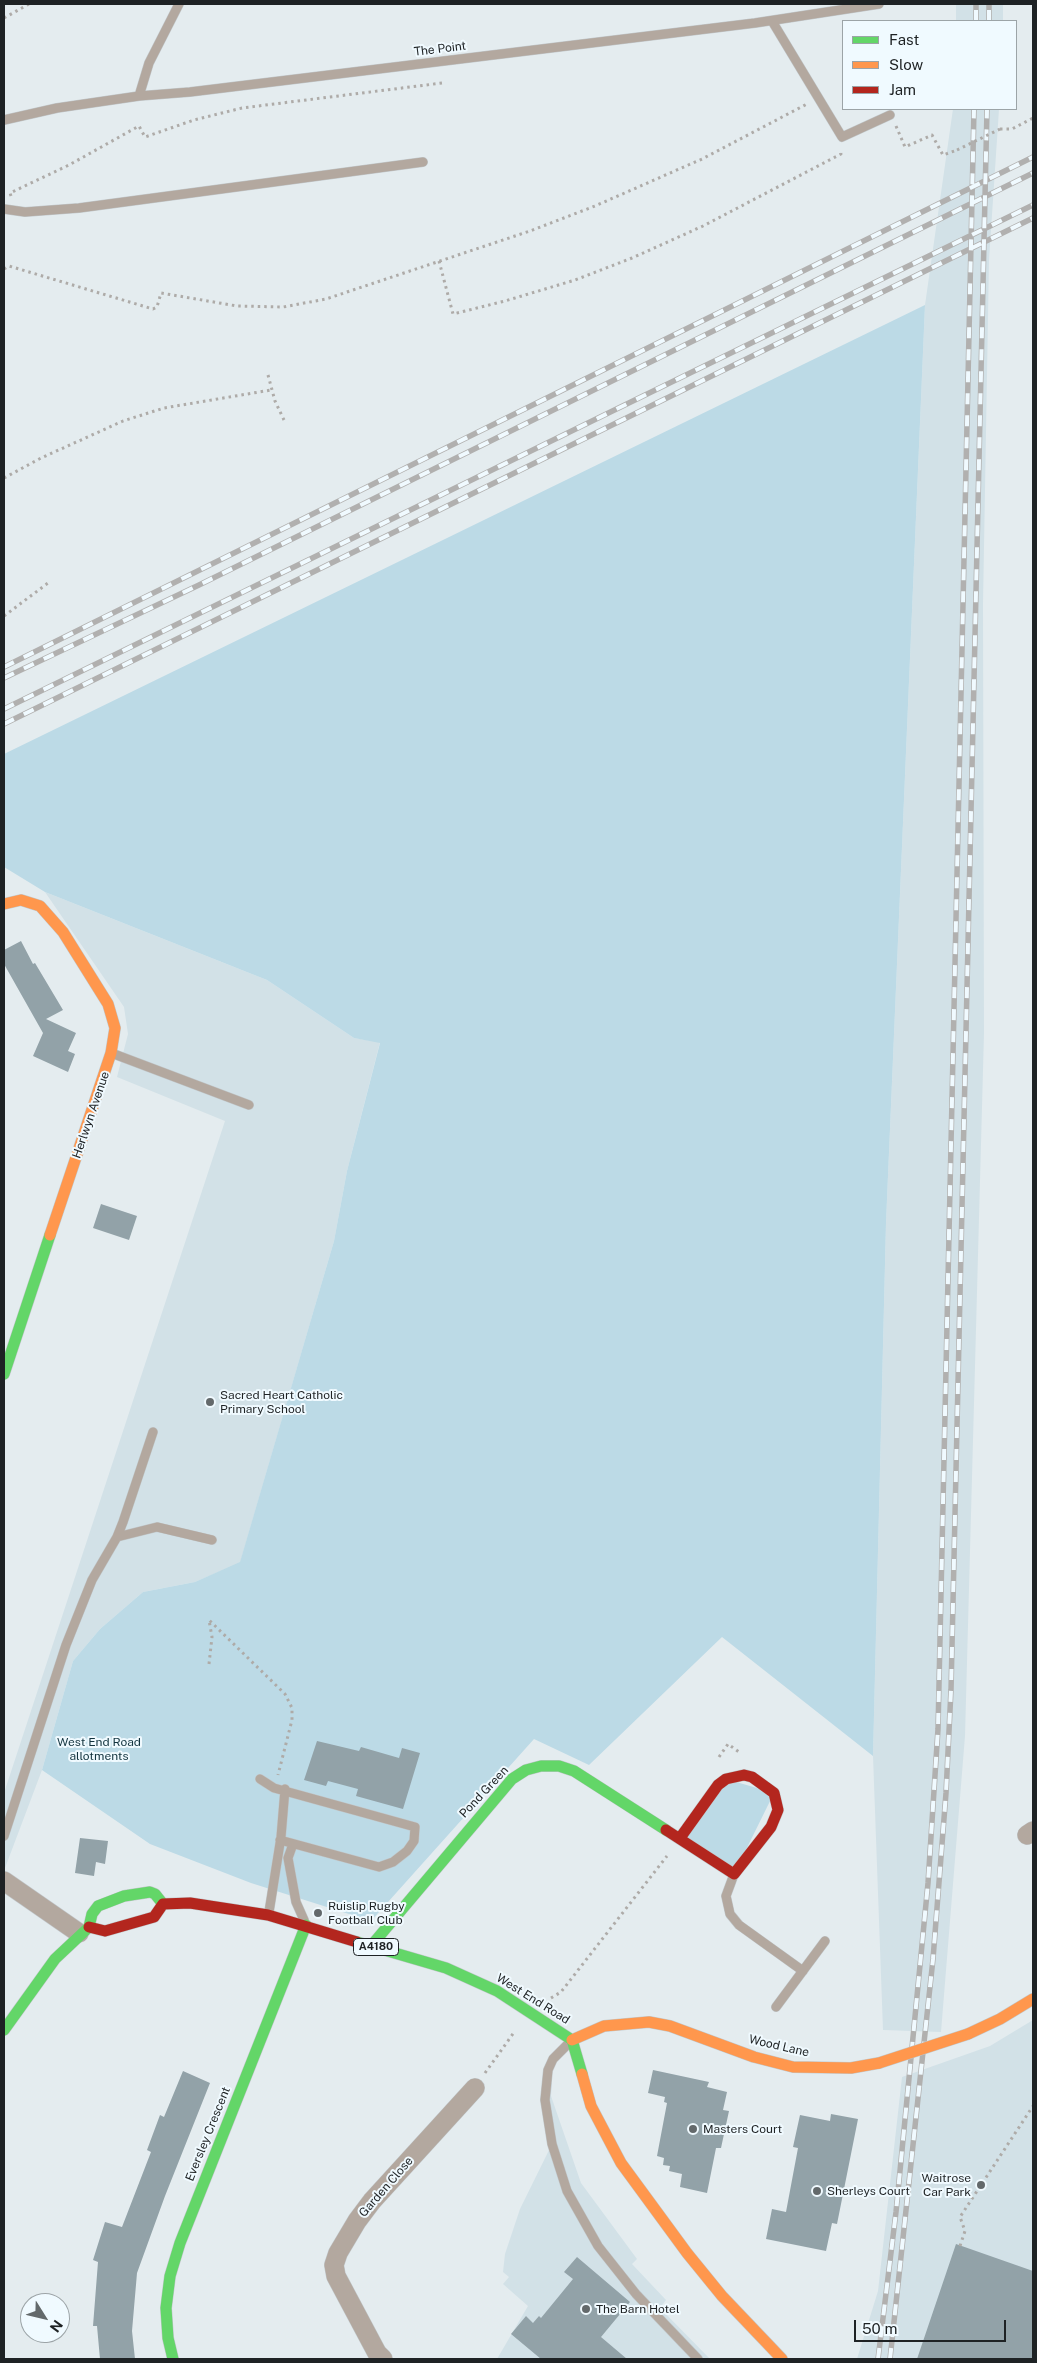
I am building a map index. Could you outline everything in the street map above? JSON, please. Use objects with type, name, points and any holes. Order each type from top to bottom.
[{"type":"street","name":"Herlwyn Avenue","points":[[4,904],[21,900],[40,906],[63,932],[108,1004],[115,1028],[111,1053],[4,1374]]},
{"type":"street","name":"Pond Green","points":[[371,1946],[512,1779],[526,1770],[542,1766],[559,1766],[574,1771],[734,1874]]},
{"type":"street","points":[[680,1838],[718,1785],[726,1779],[735,1776],[752,1777],[774,1793],[778,1810],[772,1827],[734,1874]]},
{"type":"street","points":[[4,1880],[84,1930],[105,1931],[154,1917],[163,1904]]},
{"type":"street","name":"West End Road","points":[[4,2030],[55,1959],[84,1930],[98,1906],[124,1896],[153,1893],[163,1904],[190,1903],[268,1915],[417,1958],[473,1979],[519,2004],[572,2040],[591,2106],[621,2163],[699,2267],[782,2359]]},
{"type":"street","name":"Eversley Crescent","points":[[173,2359],[168,2338],[166,2308],[170,2276],[180,2243],[306,1925]]},
{"type":"street","name":"Wood Lane","points":[[572,2040],[604,2026],[649,2022],[670,2026],[754,2056],[793,2067],[851,2068],[879,2063],[968,2034],[1000,2019],[1033,1999]]},
{"type":"street","name":"Garden Close","points":[[383,2359],[377,2352],[336,2276],[334,2265],[336,2259],[357,2220],[372,2201],[475,2088]]},
{"type":"lane","points":[[139,96],[149,63],[180,4]]},
{"type":"lane","name":"The Point","points":[[4,120],[57,108],[139,96],[772,21],[878,4]]},
{"type":"lane","points":[[772,21],[842,137],[890,115]]},
{"type":"lane","points":[[8,210],[24,212],[80,208],[423,162]]},
{"type":"lane","points":[[111,1053],[249,1105]]},
{"type":"lane","points":[[4,1836],[66,1644],[92,1580],[117,1537],[153,1432]]},
{"type":"lane","points":[[117,1537],[157,1527],[212,1540]]},
{"type":"lane","points":[[260,1780],[274,1788],[286,1789],[415,1827],[414,1841],[407,1851],[393,1862],[379,1867],[280,1840]]},
{"type":"lane","points":[[268,1915],[286,1789]]},
{"type":"lane","points":[[293,1844],[288,1858],[296,1902],[306,1925]]},
{"type":"lane","points":[[734,1874],[726,1896],[730,1914],[739,1925],[803,1971]]},
{"type":"lane","points":[[776,2007],[825,1941]]},
{"type":"lane","points":[[572,2040],[554,2059],[548,2070],[545,2100],[552,2144],[567,2191],[603,2253],[636,2294],[698,2359]]},
{"type":"path","points":[[4,18],[28,4]]},
{"type":"path","points":[[8,210],[10,193],[70,165],[139,126],[145,137],[194,120],[242,108],[442,83]]},
{"type":"path","points":[[4,269],[9,266],[153,309],[157,307],[161,294],[237,306],[282,307],[326,299],[530,231],[646,184],[702,159],[811,102]]},
{"type":"path","points":[[900,133],[905,147],[932,134],[943,155],[1000,129],[1012,129],[1033,118]]},
{"type":"path","points":[[439,262],[453,314],[505,301],[575,280],[632,258],[703,226],[841,154],[837,146]]},
{"type":"path","points":[[268,375],[271,390],[284,420]]},
{"type":"path","points":[[4,478],[41,458],[123,421],[164,408],[271,390]]},
{"type":"path","points":[[4,616],[48,583]]},
{"type":"path","points":[[209,1664],[212,1636],[209,1620],[285,1694],[292,1708],[292,1720],[274,1788]]},
{"type":"path","points":[[551,1999],[561,1992],[680,1838]]},
{"type":"path","points":[[475,2088],[515,2031]]},
{"type":"path","points":[[960,2246],[965,2231],[960,2217],[1033,2106]]},
{"type":"shaded area","points":[[956,4],[1003,4],[1003,20],[956,20]]},
{"type":"shaded area","points":[[953,110],[999,110],[989,260],[983,604],[984,1033],[965,1736],[941,2032],[883,2030],[873,1756],[886,1223],[925,305]]},
{"type":"shaded area","name":"Sacred Heart Catholic Primary School","points":[[45,892],[267,980],[354,1038],[380,1042],[347,1171],[334,1241],[240,1563],[195,1582],[143,1592],[100,1629],[73,1661],[42,1770],[5,1868],[4,1793],[225,1121],[117,1077],[128,1034],[124,1007]]},
{"type":"shaded area","points":[[1033,2020],[1033,2359],[857,2359],[878,2291],[902,2077],[990,2046]]},
{"type":"shaded area","points":[[552,2083],[551,2096],[581,2183],[637,2259],[632,2264],[666,2300],[660,2308],[710,2359],[497,2359],[528,2306],[503,2284],[509,2277],[503,2272],[505,2254],[520,2209],[552,2144],[545,2084]]},
{"type":"green space","name":"West End Road allotments","points":[[925,305],[886,1223],[873,1756],[722,1637],[589,1765],[534,1739],[371,1921],[251,1883],[150,1844],[42,1770],[73,1661],[100,1629],[143,1592],[195,1582],[240,1562],[334,1241],[347,1171],[380,1043],[354,1038],[267,980],[45,892],[4,867],[4,754]]},
{"type":"green space","points":[[726,1779],[774,1793],[734,1874],[680,1838]]},
{"type":"building","points":[[21,941],[33,964],[35,963],[63,1010],[46,1019],[76,1033],[68,1051],[75,1054],[68,1072],[33,1056],[43,1033],[4,964],[4,950]]},
{"type":"building","points":[[101,1204],[137,1216],[129,1240],[93,1228]]},
{"type":"building","points":[[317,1741],[359,1751],[361,1747],[399,1758],[402,1748],[420,1753],[403,1809],[356,1796],[358,1789],[328,1781],[326,1786],[304,1780]]},
{"type":"building","points":[[80,1838],[108,1841],[105,1864],[96,1862],[94,1876],[75,1873]]},
{"type":"building","name":"Masters Court","points":[[653,2070],[709,2082],[707,2087],[727,2092],[723,2110],[729,2111],[721,2148],[716,2148],[707,2193],[680,2187],[682,2174],[669,2171],[670,2166],[663,2165],[664,2158],[657,2156],[667,2103],[664,2102],[665,2097],[648,2093]]},
{"type":"building","points":[[183,2071],[210,2083],[137,2273],[132,2331],[135,2359],[100,2359],[97,2326],[93,2326],[98,2262],[93,2260],[105,2222],[122,2227],[151,2152],[147,2150],[160,2115],[164,2117]]},
{"type":"building","name":"Sherleys Court","points":[[831,2114],[858,2119],[837,2224],[832,2223],[826,2251],[766,2239],[772,2209],[786,2212],[798,2148],[793,2147],[800,2115],[830,2121]]},
{"type":"building","points":[[956,2244],[1033,2271],[1033,2359],[917,2359]]},
{"type":"building","name":"The Barn Hotel","points":[[577,2257],[630,2302],[601,2337],[627,2359],[541,2359],[511,2334],[526,2316],[533,2323],[539,2316],[541,2318],[573,2279],[564,2272]]},
{"type":"railway","points":[[976,4],[976,20]]},
{"type":"railway","points":[[989,4],[989,20]]},
{"type":"railway","points":[[878,2359],[896,2212],[928,1883],[938,1729],[974,110]]},
{"type":"railway","points":[[890,2359],[933,1959],[946,1793],[951,1690],[987,110]]},
{"type":"railway","points":[[4,667],[1033,157]]},
{"type":"railway","points":[[4,678],[199,585],[1033,173]]},
{"type":"railway","points":[[4,709],[1033,205]]},
{"type":"railway","points":[[4,724],[1033,218]]},
{"type":"traffic: fast","points":[[4,1374],[50,1235]]},
{"type":"traffic: fast","points":[[371,1946],[512,1779],[526,1770],[541,1766],[559,1766],[574,1771],[666,1830]]},
{"type":"traffic: fast","points":[[4,2030],[55,1959],[89,1927],[92,1914],[98,1906],[124,1896],[150,1892],[155,1894],[163,1904]]},
{"type":"traffic: fast","points":[[173,2359],[168,2338],[166,2308],[170,2276],[180,2243],[306,1925]]},
{"type":"traffic: fast","points":[[357,1942],[446,1968],[497,1991],[572,2040],[582,2074]]},
{"type":"traffic: slow","points":[[4,904],[21,900],[40,906],[63,932],[108,1004],[115,1028],[111,1053],[50,1235]]},
{"type":"traffic: slow","points":[[968,2034],[1000,2019],[1033,1999]]},
{"type":"traffic: slow","points":[[572,2040],[604,2026],[649,2022],[670,2026],[754,2057],[793,2067],[851,2068],[879,2063]]},
{"type":"traffic: slow","points":[[879,2063],[968,2034]]},
{"type":"traffic: slow","points":[[582,2074],[591,2106],[621,2163],[687,2253],[722,2296],[782,2359]]},
{"type":"traffic: jam","points":[[666,1830],[734,1874],[771,1827],[778,1810],[774,1793],[752,1777],[744,1775],[726,1779],[718,1785],[680,1838]]},
{"type":"traffic: jam","points":[[163,1904],[190,1903],[268,1915],[357,1942]]},
{"type":"traffic: jam","points":[[89,1927],[105,1931],[154,1917],[163,1904]]},
{"type":"place","name":"Sacred Heart Catholic Primary School","points":[[210,1402]]},
{"type":"place","name":"Ruislip Rugby Football Club","points":[[318,1913]]},
{"type":"place","name":"Masters Court","points":[[693,2129]]},
{"type":"place","name":"Waitrose Car Park","points":[[981,2185]]},
{"type":"place","name":"Sherleys Court","points":[[817,2191]]},
{"type":"place","name":"The Barn Hotel","points":[[586,2309]]}]
